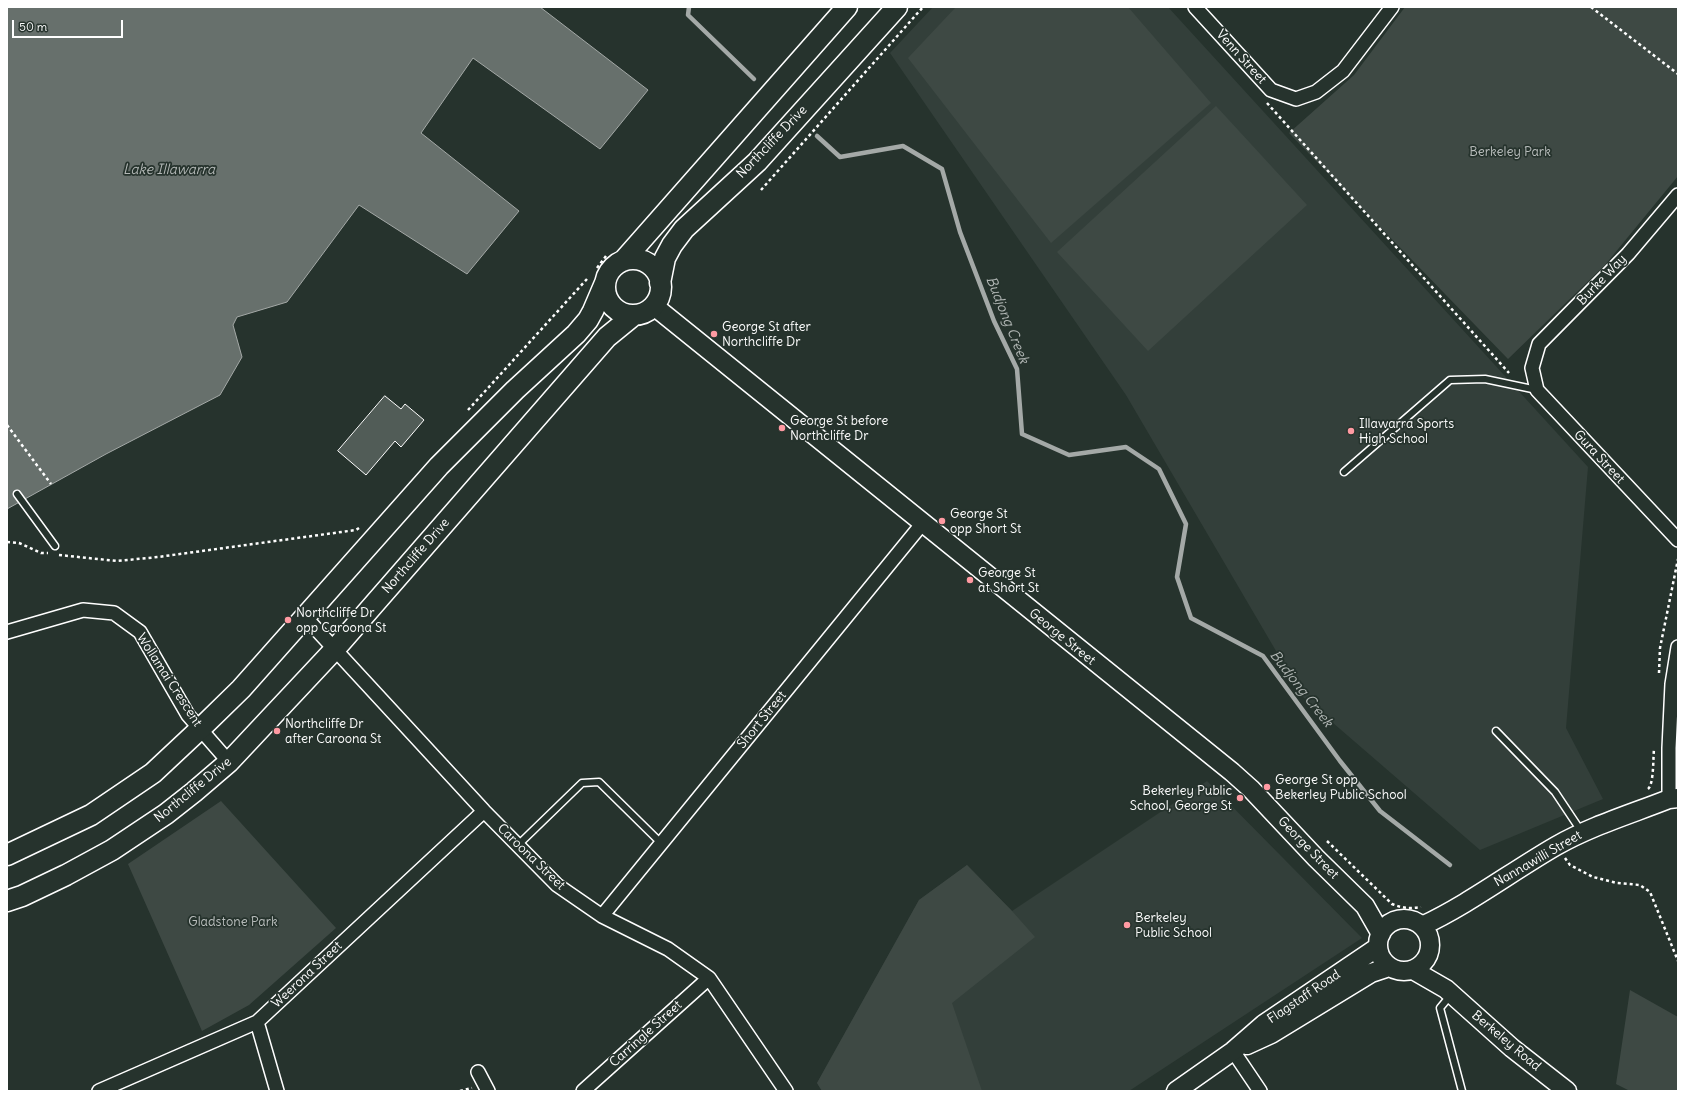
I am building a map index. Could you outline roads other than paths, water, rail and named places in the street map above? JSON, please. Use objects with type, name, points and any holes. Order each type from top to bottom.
[{"type":"main road","points":[[597,280],[608,275],[612,269],[623,261],[847,7]]},
{"type":"main road","name":"Northcliffe Drive","points":[[660,283],[666,258],[672,245],[684,229],[757,162],[897,7]]},
{"type":"main road","points":[[597,280],[605,291],[607,299],[618,311],[634,315],[642,314],[654,306],[658,299],[660,283],[658,275],[647,263],[631,259],[623,261]]},
{"type":"main road","points":[[7,855],[91,815],[153,773],[200,729],[241,689],[439,466],[515,390],[580,330],[593,311],[597,280]]},
{"type":"main road","name":"George Street","points":[[654,306],[922,524],[1232,772],[1251,789],[1316,858],[1365,906],[1396,921]]},
{"type":"main road","name":"Northcliffe Drive","points":[[7,901],[22,896],[60,878],[112,850],[166,814],[229,762],[336,649],[607,337],[634,315]]},
{"type":"main road","name":"Nannawilli Street","points":[[1426,933],[1447,914],[1556,846],[1582,833],[1673,799]]},
{"type":"main road","name":"George Street","points":[[1365,906],[1380,940]]},
{"type":"main road","points":[[1409,920],[1426,933],[1430,947],[1419,965],[1401,971],[1389,966],[1382,958],[1380,940],[1390,924],[1396,921],[1409,920]]},
{"type":"main road","name":"Flagstaff Road","points":[[1176,1091],[1233,1051],[1264,1024],[1380,940]]},
{"type":"main road","name":"Berkeley Road","points":[[1419,965],[1512,1048],[1567,1091]]},
{"type":"main road","name":"Flagstaff Road","points":[[1233,1051],[1272,1034],[1372,973],[1389,966]]},
{"type":"street","name":"Venn Street","points":[[1195,7],[1270,90],[1296,99],[1316,92],[1343,71],[1392,7]]},
{"type":"street","name":"Burke Way","points":[[1537,390],[1532,368],[1540,344],[1628,254],[1678,195]]},
{"type":"street","name":"Gura Street","points":[[1537,390],[1678,540]]},
{"type":"street","name":"Short Street","points":[[602,916],[922,524]]},
{"type":"street","name":"Wollamai Crescent","points":[[7,632],[83,610],[114,614],[140,632],[188,715],[229,762]]},
{"type":"street","name":"Caroona Street","points":[[304,617],[336,649],[484,811],[557,885],[602,916],[668,949],[709,978],[786,1091]]},
{"type":"street","points":[[1673,799],[1669,748],[1672,684],[1678,647]]},
{"type":"street","name":"Weerona Street","points":[[99,1091],[256,1022],[484,811]]},
{"type":"street","name":"Carringle Street","points":[[583,1091],[709,978]]},
{"type":"street","points":[[256,1022],[277,1091]]},
{"type":"street","points":[[1233,1051],[1260,1091]]},
{"type":"street","points":[[478,1072],[488,1091]]},
{"type":"lane","points":[[1344,472],[1450,380],[1485,379],[1537,390]]},
{"type":"lane","points":[[17,494],[55,546]]},
{"type":"lane","points":[[1496,731],[1555,792],[1582,833]]},
{"type":"lane","points":[[518,845],[582,783],[599,782],[662,843]]},
{"type":"lane","points":[[1448,992],[1440,1008],[1462,1091]]},
{"type":"water","name":"Lake Illawarra","points":[[7,7],[540,7],[648,90],[600,149],[473,58],[421,133],[519,211],[467,274],[359,205],[287,302],[237,317],[233,325],[242,357],[220,395],[106,454],[7,509]]},
{"type":"waterway","name":"Budjong Creek","points":[[689,7],[688,15],[754,79]]},
{"type":"waterway","name":"Budjong Creek","points":[[817,136],[840,157],[903,146],[942,169],[960,232],[994,321],[1017,369],[1022,434],[1069,455],[1126,447],[1159,469],[1186,524],[1177,577],[1191,618],[1263,656],[1340,761],[1380,811],[1450,865]]},
{"type":"place","name":"George St after Northcliffe Dr","points":[[714,334]]},
{"type":"place","name":"George St before Northcliffe Dr","points":[[782,428]]},
{"type":"place","name":"Illawarra Sports High School","points":[[1351,431]]},
{"type":"place","name":"George St opp Short St","points":[[942,521]]},
{"type":"place","name":"George St at Short St","points":[[970,580]]},
{"type":"place","name":"Northcliffe Dr opp Caroona St","points":[[288,620]]},
{"type":"place","name":"Northcliffe Dr after Caroona St","points":[[277,731]]},
{"type":"place","name":"George St opp Bekerley Public School","points":[[1267,787]]},
{"type":"place","name":"Bekerley Public School, George St","points":[[1240,798]]},
{"type":"place","name":"Berkeley Public School","points":[[1127,925]]},
{"type":"park label","name":"Berkeley Park","points":[[1510,152]]},
{"type":"park label","name":"Gladstone Park","points":[[233,922]]}]
